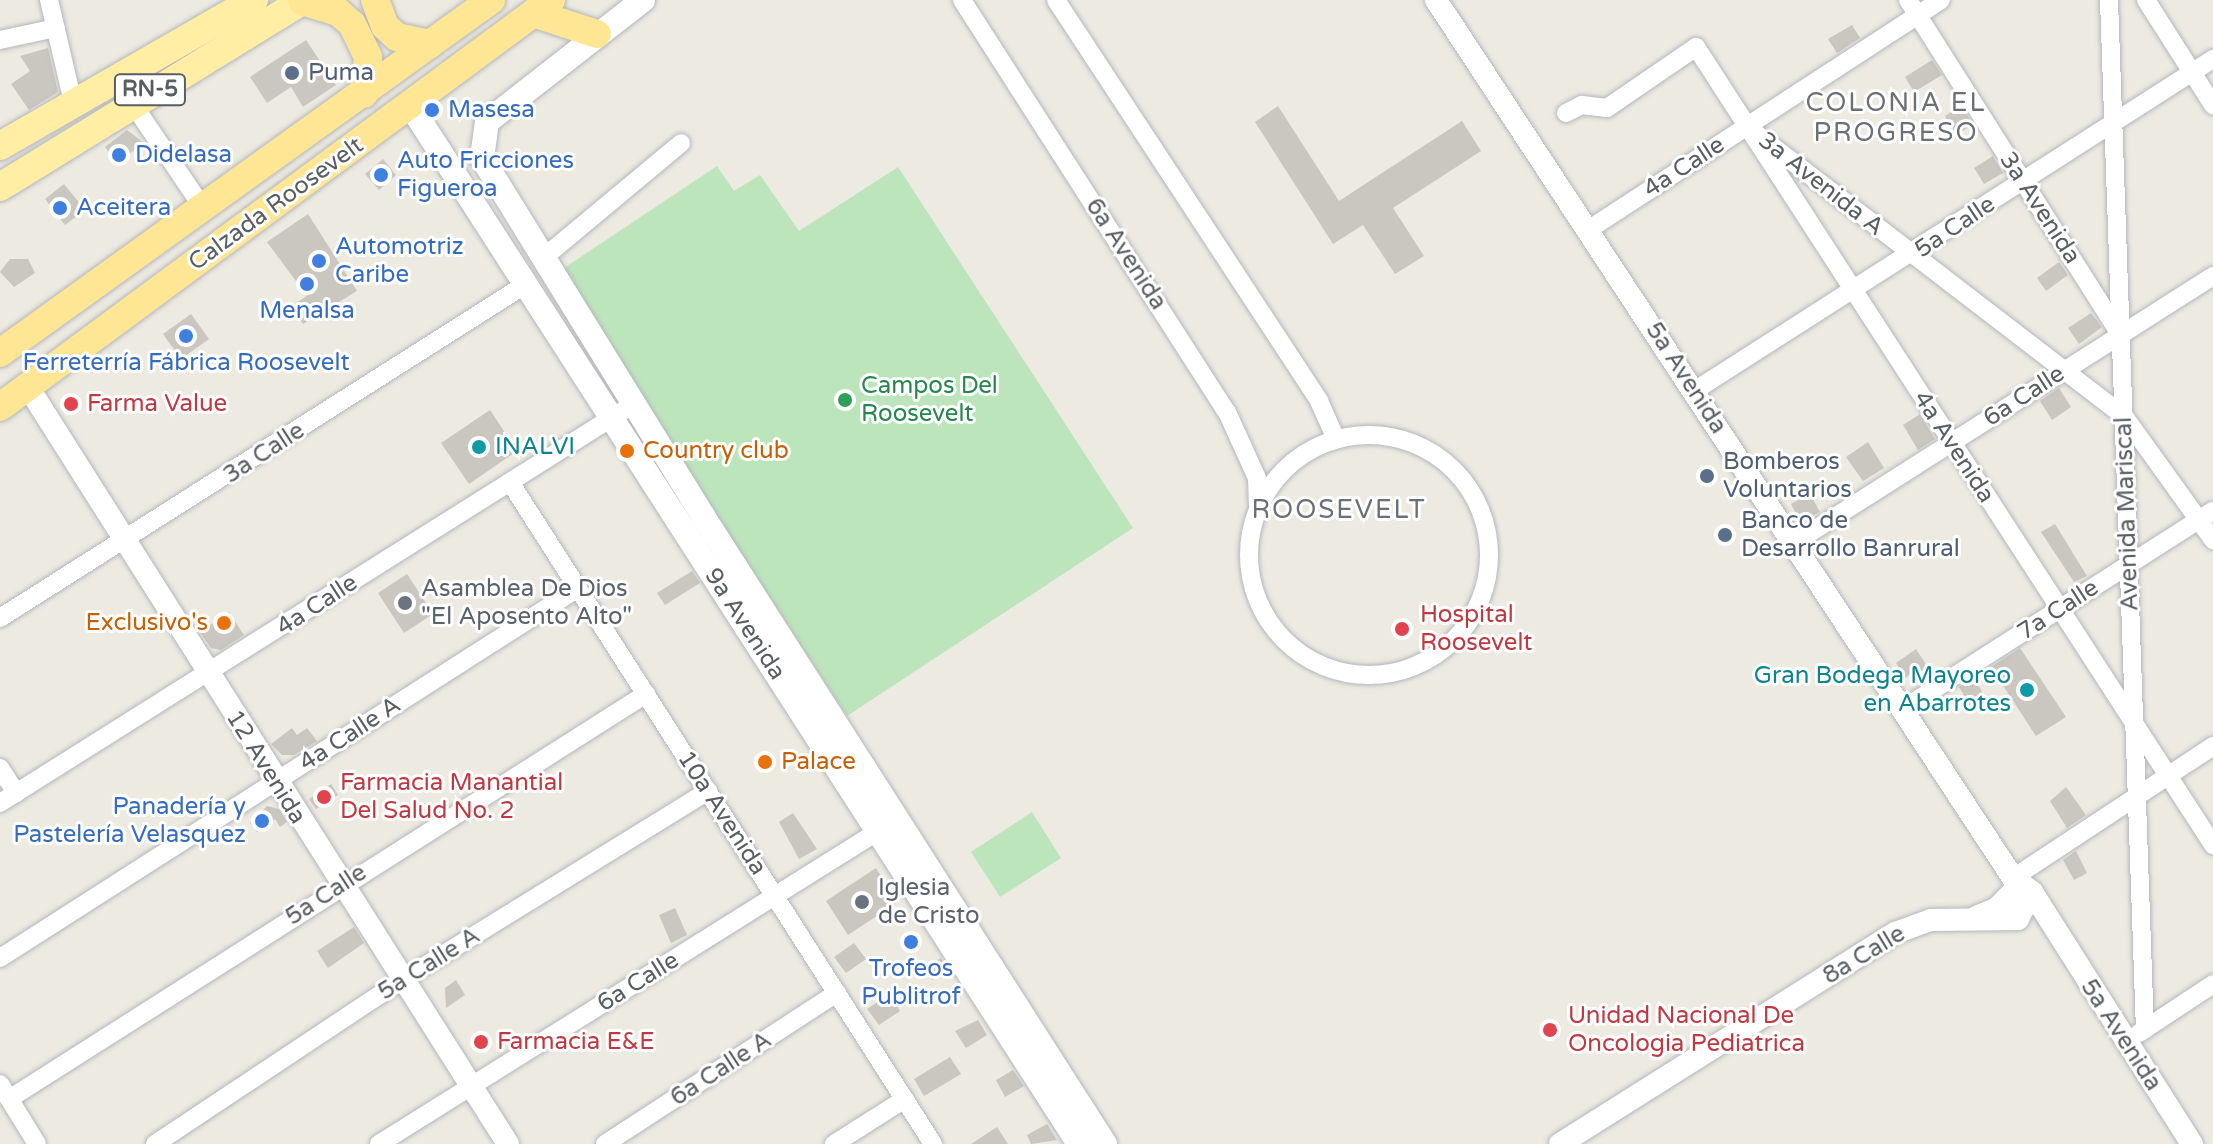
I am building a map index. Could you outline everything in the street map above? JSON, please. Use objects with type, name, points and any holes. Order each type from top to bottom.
[{"type":"highway","points":[[375,0],[385,26],[397,37],[430,44]]},
{"type":"highway","name":"Calzada Roosevelt","points":[[3,343],[203,208],[491,0]]},
{"type":"highway","points":[[303,1],[338,12],[357,32],[368,57],[364,94]]},
{"type":"highway","points":[[543,7],[597,34]]},
{"type":"highway","name":"Calzada Roosevelt","points":[[0,407],[543,7]]},
{"type":"main road","name":"RN-5","points":[[0,146],[254,0]]},
{"type":"main road","points":[[597,34],[643,0]]},
{"type":"main road","name":"RN-5","points":[[0,187],[131,101],[303,1]]},
{"type":"main road","name":"9a Avenida","points":[[597,34],[493,116],[480,138],[482,158],[542,259],[622,411]]},
{"type":"main road","name":"9a Avenida","points":[[410,105],[526,284],[622,411],[888,825],[1105,1144]]},
{"type":"main road","name":"9a Avenida","points":[[888,825],[1079,1144]]},
{"type":"street","points":[[49,0],[73,102]]},
{"type":"street","name":"6a Avenida","points":[[962,0],[1227,412],[1257,478],[1255,520]]},
{"type":"street","points":[[1056,0],[1319,401],[1336,439]]},
{"type":"street","name":"5a Avenida","points":[[1436,0],[2019,888],[2051,924],[2192,1144]]},
{"type":"street","name":"4a Calle","points":[[1588,230],[1747,126],[1913,8],[1941,0]]},
{"type":"street","name":"Avenida Mariscal","points":[[2109,0],[2145,1029]]},
{"type":"street","points":[[2146,0],[2213,105]]},
{"type":"street","name":"3a Avenida","points":[[1913,8],[2121,335]]},
{"type":"street","points":[[0,40],[56,28]]},
{"type":"street","name":"4a Avenida","points":[[1566,113],[1582,105],[1607,108],[1696,47],[1951,443],[2134,717],[2213,845]]},
{"type":"street","name":"5a Calle","points":[[1694,391],[1913,256],[2213,59]]},
{"type":"street","points":[[131,101],[203,208]]},
{"type":"street","name":"3a Avenida A","points":[[1747,126],[2124,416]]},
{"type":"street","points":[[542,259],[681,143]]},
{"type":"street","name":"6a Calle","points":[[1794,543],[2213,276]]},
{"type":"street","name":"3a Calle","points":[[0,618],[123,543],[526,284]]},
{"type":"street","name":"12 Avenida","points":[[28,387],[123,543],[508,1144]]},
{"type":"street","name":"4a Calle","points":[[8,798],[622,411]]},
{"type":"street","points":[[2124,416],[2206,516],[2213,540]]},
{"type":"street","points":[[1380,436],[1421,446],[1445,461],[1472,494],[1488,534],[1489,563],[1472,617],[1454,640],[1432,658],[1378,675],[1335,670],[1297,652],[1257,598],[1250,573],[1255,520],[1285,469],[1336,439],[1380,436]]},
{"type":"street","name":"10a Avenida","points":[[510,482],[933,1144]]},
{"type":"street","name":"7a Calle","points":[[1903,709],[2206,516]]},
{"type":"street","name":"4a Calle A","points":[[0,958],[578,588]]},
{"type":"street","name":"5a Calle","points":[[5,1092],[646,694]]},
{"type":"street","name":"8a Calle","points":[[1972,918],[1996,909],[2137,797],[2213,746]]},
{"type":"street","points":[[0,768],[8,798]]},
{"type":"street","name":"5a Calle A","points":[[155,1144],[402,980],[708,791]]},
{"type":"street","name":"6a Calle","points":[[379,1144],[888,825]]},
{"type":"street","name":"5a Avenida","points":[[2019,888],[2024,914]]},
{"type":"street","points":[[2024,914],[2051,924]]},
{"type":"street","name":"8a Calle","points":[[1560,1144],[1895,933],[1931,920],[2024,914]]},
{"type":"street","points":[[2126,1043],[2213,984]]},
{"type":"street","name":"6a Calle A","points":[[605,1144],[837,993]]},
{"type":"street","points":[[5,1092],[37,1144]]},
{"type":"street","points":[[834,1144],[905,1099]]},
{"type":"green space","name":"Campos Del Roosevelt","points":[[717,166],[734,191],[760,175],[799,231],[898,167],[1133,528],[847,716],[558,272]]},
{"type":"green space","points":[[1032,812],[1061,858],[1000,897],[971,852]]},
{"type":"building","points":[[1852,25],[1860,38],[1837,53],[1828,39]]},
{"type":"building","name":"Puma","points":[[306,40],[336,85],[303,107],[291,87],[267,103],[250,77]]},
{"type":"building","points":[[48,48],[58,92],[29,110],[11,84],[30,71],[20,56]]},
{"type":"building","points":[[1932,60],[1942,75],[1914,92],[1905,77]]},
{"type":"building","points":[[1278,106],[1339,201],[1462,121],[1481,151],[1393,208],[1424,256],[1395,274],[1363,225],[1333,244],[1255,122]]},
{"type":"building","points":[[1961,106],[1973,124],[1957,135],[1945,116]]},
{"type":"building","name":"Didelasa","points":[[127,130],[144,143],[116,163],[105,147]]},
{"type":"building","points":[[1993,156],[2003,173],[1984,184],[1974,168]]},
{"type":"building","name":"Auto Fricciones Figueroa","points":[[383,159],[396,175],[379,190],[365,174]]},
{"type":"building","points":[[64,184],[85,210],[65,225],[45,199]]},
{"type":"building","name":"Automotriz Caribe","points":[[308,214],[357,291],[303,324],[291,306],[307,296],[267,242]]},
{"type":"building","points":[[10,259],[28,259],[35,273],[14,287],[0,272]]},
{"type":"building","points":[[2059,262],[2068,275],[2046,291],[2037,278]]},
{"type":"building","points":[[2091,313],[2102,327],[2079,344],[2068,328]]},
{"type":"building","name":"Ferreterría Fábrica Roosevelt","points":[[191,314],[209,339],[181,359],[163,334]]},
{"type":"building","points":[[2059,388],[2071,407],[2052,420],[2040,401]]},
{"type":"building","name":"INALVI","points":[[490,410],[517,451],[469,484],[441,443]]},
{"type":"building","points":[[1920,414],[1935,439],[1918,450],[1903,425]]},
{"type":"building","points":[[1868,442],[1884,468],[1863,481],[1846,457]]},
{"type":"building","points":[[1810,493],[1820,512],[1800,522],[1791,504]]},
{"type":"building","points":[[2055,524],[2087,576],[2074,582],[2041,532]]},
{"type":"building","points":[[692,571],[700,583],[665,605],[657,593]]},
{"type":"building","name":"Asamblea De Dios \"El Aposento Alto\"","points":[[407,574],[433,614],[404,633],[378,593]]},
{"type":"building","name":"Exclusivo's","points":[[229,612],[244,635],[221,650],[211,648],[200,632]]},
{"type":"building","name":"Gran Bodega Mayoreo en Abarrotes","points":[[2020,648],[2066,717],[2036,736],[1991,667]]},
{"type":"building","points":[[1916,649],[1933,675],[1921,684],[1913,672],[1905,678],[1896,663]]},
{"type":"building","points":[[1974,678],[1988,702],[1973,711],[1959,687]]},
{"type":"building","points":[[292,728],[297,735],[307,728],[317,741],[294,755],[282,755],[271,744]]},
{"type":"building","name":"Farmacia Manantial Del Salud No. 2","points":[[331,784],[338,795],[316,809],[309,799]]},
{"type":"building","points":[[2066,787],[2086,815],[2067,828],[2050,801]]},
{"type":"building","name":"Panadería y Pastelería Velasquez","points":[[267,806],[279,809],[287,822],[280,827],[275,819],[257,832],[250,823]]},
{"type":"building","points":[[793,813],[817,849],[799,859],[779,822]]},
{"type":"building","points":[[2076,851],[2087,873],[2074,880],[2063,860]]},
{"type":"building","name":"Iglesia de Cristo","points":[[876,868],[898,902],[848,935],[826,901]]},
{"type":"building","points":[[675,908],[687,935],[671,943],[659,915]]},
{"type":"building","points":[[354,927],[364,943],[328,968],[317,951]]},
{"type":"building","points":[[854,943],[866,959],[846,973],[834,957]]},
{"type":"building","points":[[941,958],[949,971],[932,980],[924,967]]},
{"type":"building","points":[[456,980],[465,995],[446,1008],[445,988]]},
{"type":"building","points":[[890,994],[900,1011],[879,1025],[867,1009]]},
{"type":"building","points":[[978,1020],[987,1035],[966,1048],[955,1031]]},
{"type":"building","points":[[950,1057],[961,1074],[924,1096],[914,1079]]},
{"type":"building","points":[[1013,1070],[1024,1086],[1005,1097],[996,1080]]},
{"type":"building","points":[[1047,1124],[1057,1140],[1031,1144],[1027,1135]]},
{"type":"building","points":[[997,1127],[1008,1144],[971,1144]]},
{"type":"place","name":"Puma","points":[[292,73]]},
{"type":"place","name":"Masesa","points":[[432,110]]},
{"type":"place","name":"Didelasa","points":[[119,155]]},
{"type":"place","name":"Auto Fricciones Figueroa","points":[[381,175]]},
{"type":"place","name":"Aceitera","points":[[60,208]]},
{"type":"place","name":"Automotriz Caribe","points":[[319,261]]},
{"type":"place","name":"Menalsa","points":[[307,284]]},
{"type":"place","name":"Ferreterría Fábrica Roosevelt","points":[[186,336]]},
{"type":"place","name":"Campos Del Roosevelt","points":[[845,400]]},
{"type":"place","name":"Farma Value","points":[[71,404]]},
{"type":"place","name":"INALVI","points":[[479,447]]},
{"type":"place","name":"Country club","points":[[627,451]]},
{"type":"place","name":"Bomberos Voluntarios","points":[[1707,476]]},
{"type":"place","name":"Banco de Desarrollo Banrural","points":[[1725,535]]},
{"type":"place","name":"Asamblea De Dios \"El Aposento Alto\"","points":[[405,603]]},
{"type":"place","name":"Exclusivo's","points":[[224,623]]},
{"type":"place","name":"Hospital Roosevelt","points":[[1402,629]]},
{"type":"place","name":"Gran Bodega Mayoreo en Abarrotes","points":[[2027,690]]},
{"type":"place","name":"Palace","points":[[765,762]]},
{"type":"place","name":"Farmacia Manantial Del Salud No. 2","points":[[324,797]]},
{"type":"place","name":"Panadería y Pastelería Velasquez","points":[[262,821]]},
{"type":"place","name":"Iglesia de Cristo","points":[[862,902]]},
{"type":"place","name":"Trofeos Publitrof","points":[[911,942]]},
{"type":"place","name":"Unidad Nacional De Oncologia Pediatrica","points":[[1550,1030]]},
{"type":"place","name":"Farmacia E&E","points":[[481,1042]]},
{"type":"district","name":"COLONIA EL PROGRESO","points":[[1896,118]]},
{"type":"district","name":"ROOSEVELT","points":[[1339,510]]}]
